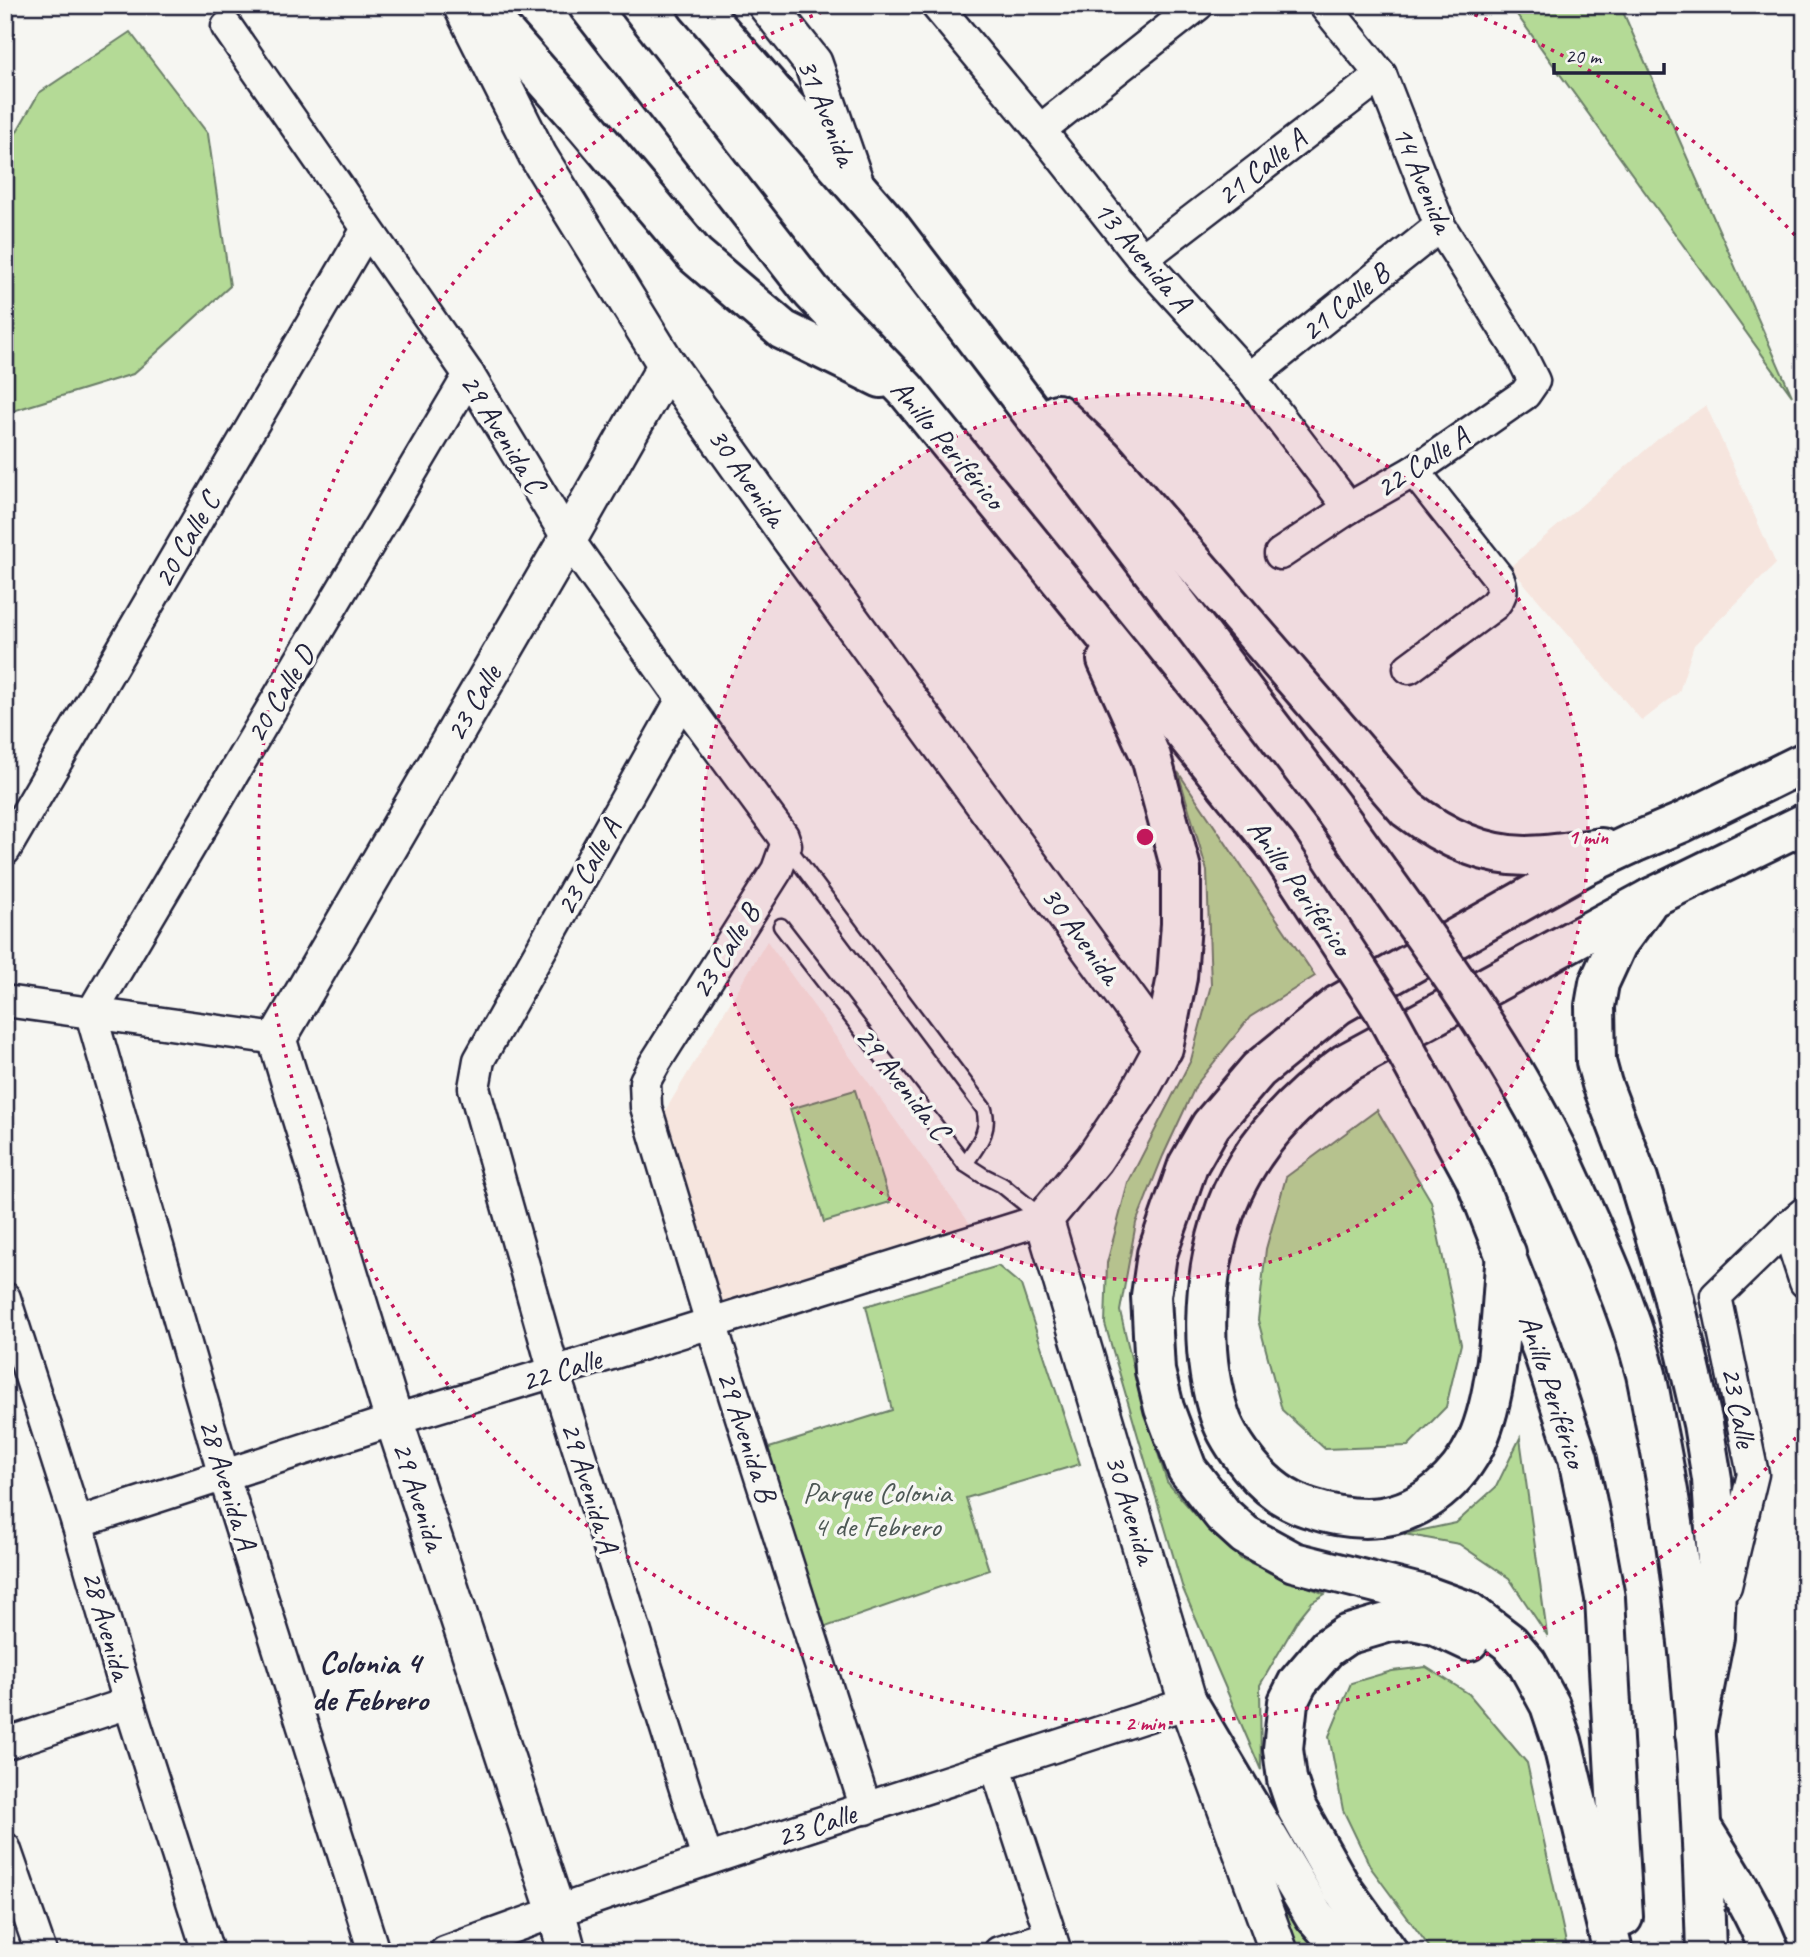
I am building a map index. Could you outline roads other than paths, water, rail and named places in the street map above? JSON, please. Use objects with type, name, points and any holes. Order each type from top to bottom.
[{"type":"main road","points":[[481,5],[695,255],[783,330],[906,390]]},
{"type":"main road","name":"Anillo Periférico","points":[[587,5],[812,292],[906,390],[1277,848],[1382,1007],[1475,1178],[1542,1349],[1578,1458],[1605,1598],[1625,1952]]},
{"type":"main road","points":[[697,5],[889,225],[1332,807],[1449,972],[1536,1108],[1612,1271],[1646,1374],[1668,1490],[1686,1615],[1702,1828],[1706,1952]]},
{"type":"main road","points":[[983,349],[1102,458],[1407,809],[1427,825],[1472,846],[1525,856],[1631,844]]},
{"type":"main road","points":[[1086,613],[1151,757],[1181,869],[1177,977],[1163,1048]]},
{"type":"main road","points":[[1613,1952],[1562,1741],[1550,1705],[1527,1663],[1510,1643],[1468,1611],[1424,1595],[1294,1562],[1245,1535],[1223,1515],[1187,1469],[1164,1408],[1155,1371],[1151,1296],[1157,1254],[1188,1165],[1211,1125],[1258,1070],[1338,1005],[1584,866],[1805,762]]},
{"type":"main road","points":[[1506,1253],[1496,1364],[1483,1424],[1466,1461],[1436,1494],[1413,1508],[1390,1516],[1345,1518],[1322,1513],[1298,1505],[1274,1492],[1235,1448],[1220,1418],[1211,1384],[1206,1307],[1221,1222],[1234,1190],[1254,1154],[1274,1126],[1297,1101],[1346,1063],[1651,898],[1805,823]]},
{"type":"main road","points":[[1651,898],[1617,944],[1599,983],[1595,1006],[1596,1062],[1638,1179],[1672,1291],[1703,1424],[1716,1519],[1717,1563],[1714,1637],[1695,1734]]},
{"type":"main road","points":[[1388,1952],[1341,1887],[1297,1810],[1287,1779],[1283,1749],[1288,1702],[1298,1682],[1327,1648],[1346,1635],[1390,1622],[1413,1620],[1435,1625],[1480,1646],[1516,1677],[1562,1741]]},
{"type":"main road","points":[[1188,1703],[1314,1915],[1346,1952]]},
{"type":"main road","points":[[1702,1828],[1744,1894],[1770,1952]]},
{"type":"street","name":"30 Avenida","points":[[462,5],[538,156],[667,365],[1163,1048]]},
{"type":"street","name":"31 Avenida","points":[[767,5],[813,63],[857,187]]},
{"type":"street","points":[[1040,130],[1198,5]]},
{"type":"street","name":"14 Avenida","points":[[1324,5],[1381,75],[1440,226],[1521,355]]},
{"type":"street","name":"13 Avenida A","points":[[940,6],[1142,259],[1250,378],[1349,508]]},
{"type":"street","name":"29 Avenida C","points":[[227,27],[468,374],[568,539],[784,841]]},
{"type":"street","name":"21 Calle A","points":[[1142,259],[1381,75]]},
{"type":"street","name":"21 Calle B","points":[[1250,378],[1440,226]]},
{"type":"street","name":"20 Calle C","points":[[5,850],[367,229]]},
{"type":"street","name":"22 Calle A","points":[[1280,554],[1349,508],[1414,471],[1525,394],[1534,381],[1521,355]]},
{"type":"street","name":"23 Calle","points":[[277,1039],[667,365]]},
{"type":"street","name":"20 Calle D","points":[[91,1014],[468,374]]},
{"type":"street","points":[[1409,668],[1494,605],[1502,596],[1498,577],[1414,471]]},
{"type":"street","name":"23 Calle A","points":[[493,1035],[682,699]]},
{"type":"street","name":"23 Calle B","points":[[655,1063],[777,870],[784,841]]},
{"type":"street","points":[[5,1001],[277,1039]]},
{"type":"street","name":"28 Avenida A","points":[[91,1014],[224,1476],[374,1952]]},
{"type":"street","name":"29 Avenida A","points":[[493,1035],[479,1060],[474,1088],[554,1372],[707,1859]]},
{"type":"street","name":"29 Avenida","points":[[277,1039],[394,1420],[556,1911],[567,1952]]},
{"type":"street","points":[[1044,1219],[1094,1159],[1139,1091],[1163,1048]]},
{"type":"street","name":"29 Avenida B","points":[[655,1063],[645,1081],[646,1107],[711,1323],[866,1809]]},
{"type":"street","name":"30 Avenida","points":[[1044,1219],[1188,1703],[1279,1952]]},
{"type":"street","name":"22 Calle","points":[[78,1522],[394,1420],[1044,1219]]},
{"type":"street","name":"23 Calle","points":[[1714,1637],[1752,1474],[1716,1296],[1796,1219]]},
{"type":"street","points":[[1796,1219],[1805,1282]]},
{"type":"street","name":"28 Avenida","points":[[5,1298],[78,1522],[129,1703],[208,1952]]},
{"type":"street","points":[[5,1744],[129,1703]]},
{"type":"street","name":"23 Calle","points":[[445,1952],[707,1859],[1188,1703]]},
{"type":"street","points":[[996,1767],[1054,1944],[999,1952]]},
{"type":"street","points":[[5,1848],[41,1952]]},
{"type":"lane","points":[[784,841],[984,1109],[986,1130],[965,1164]]},
{"type":"lane","name":"29 Avenida C","points":[[781,926],[965,1164],[1002,1185],[1044,1219]]},
{"type":"district","name":"Colonia 4 de Febrero","points":[[370,1680]]},
{"type":"park label","name":"Parque Colonia 4 de Febrero","points":[[877,1509]]}]
